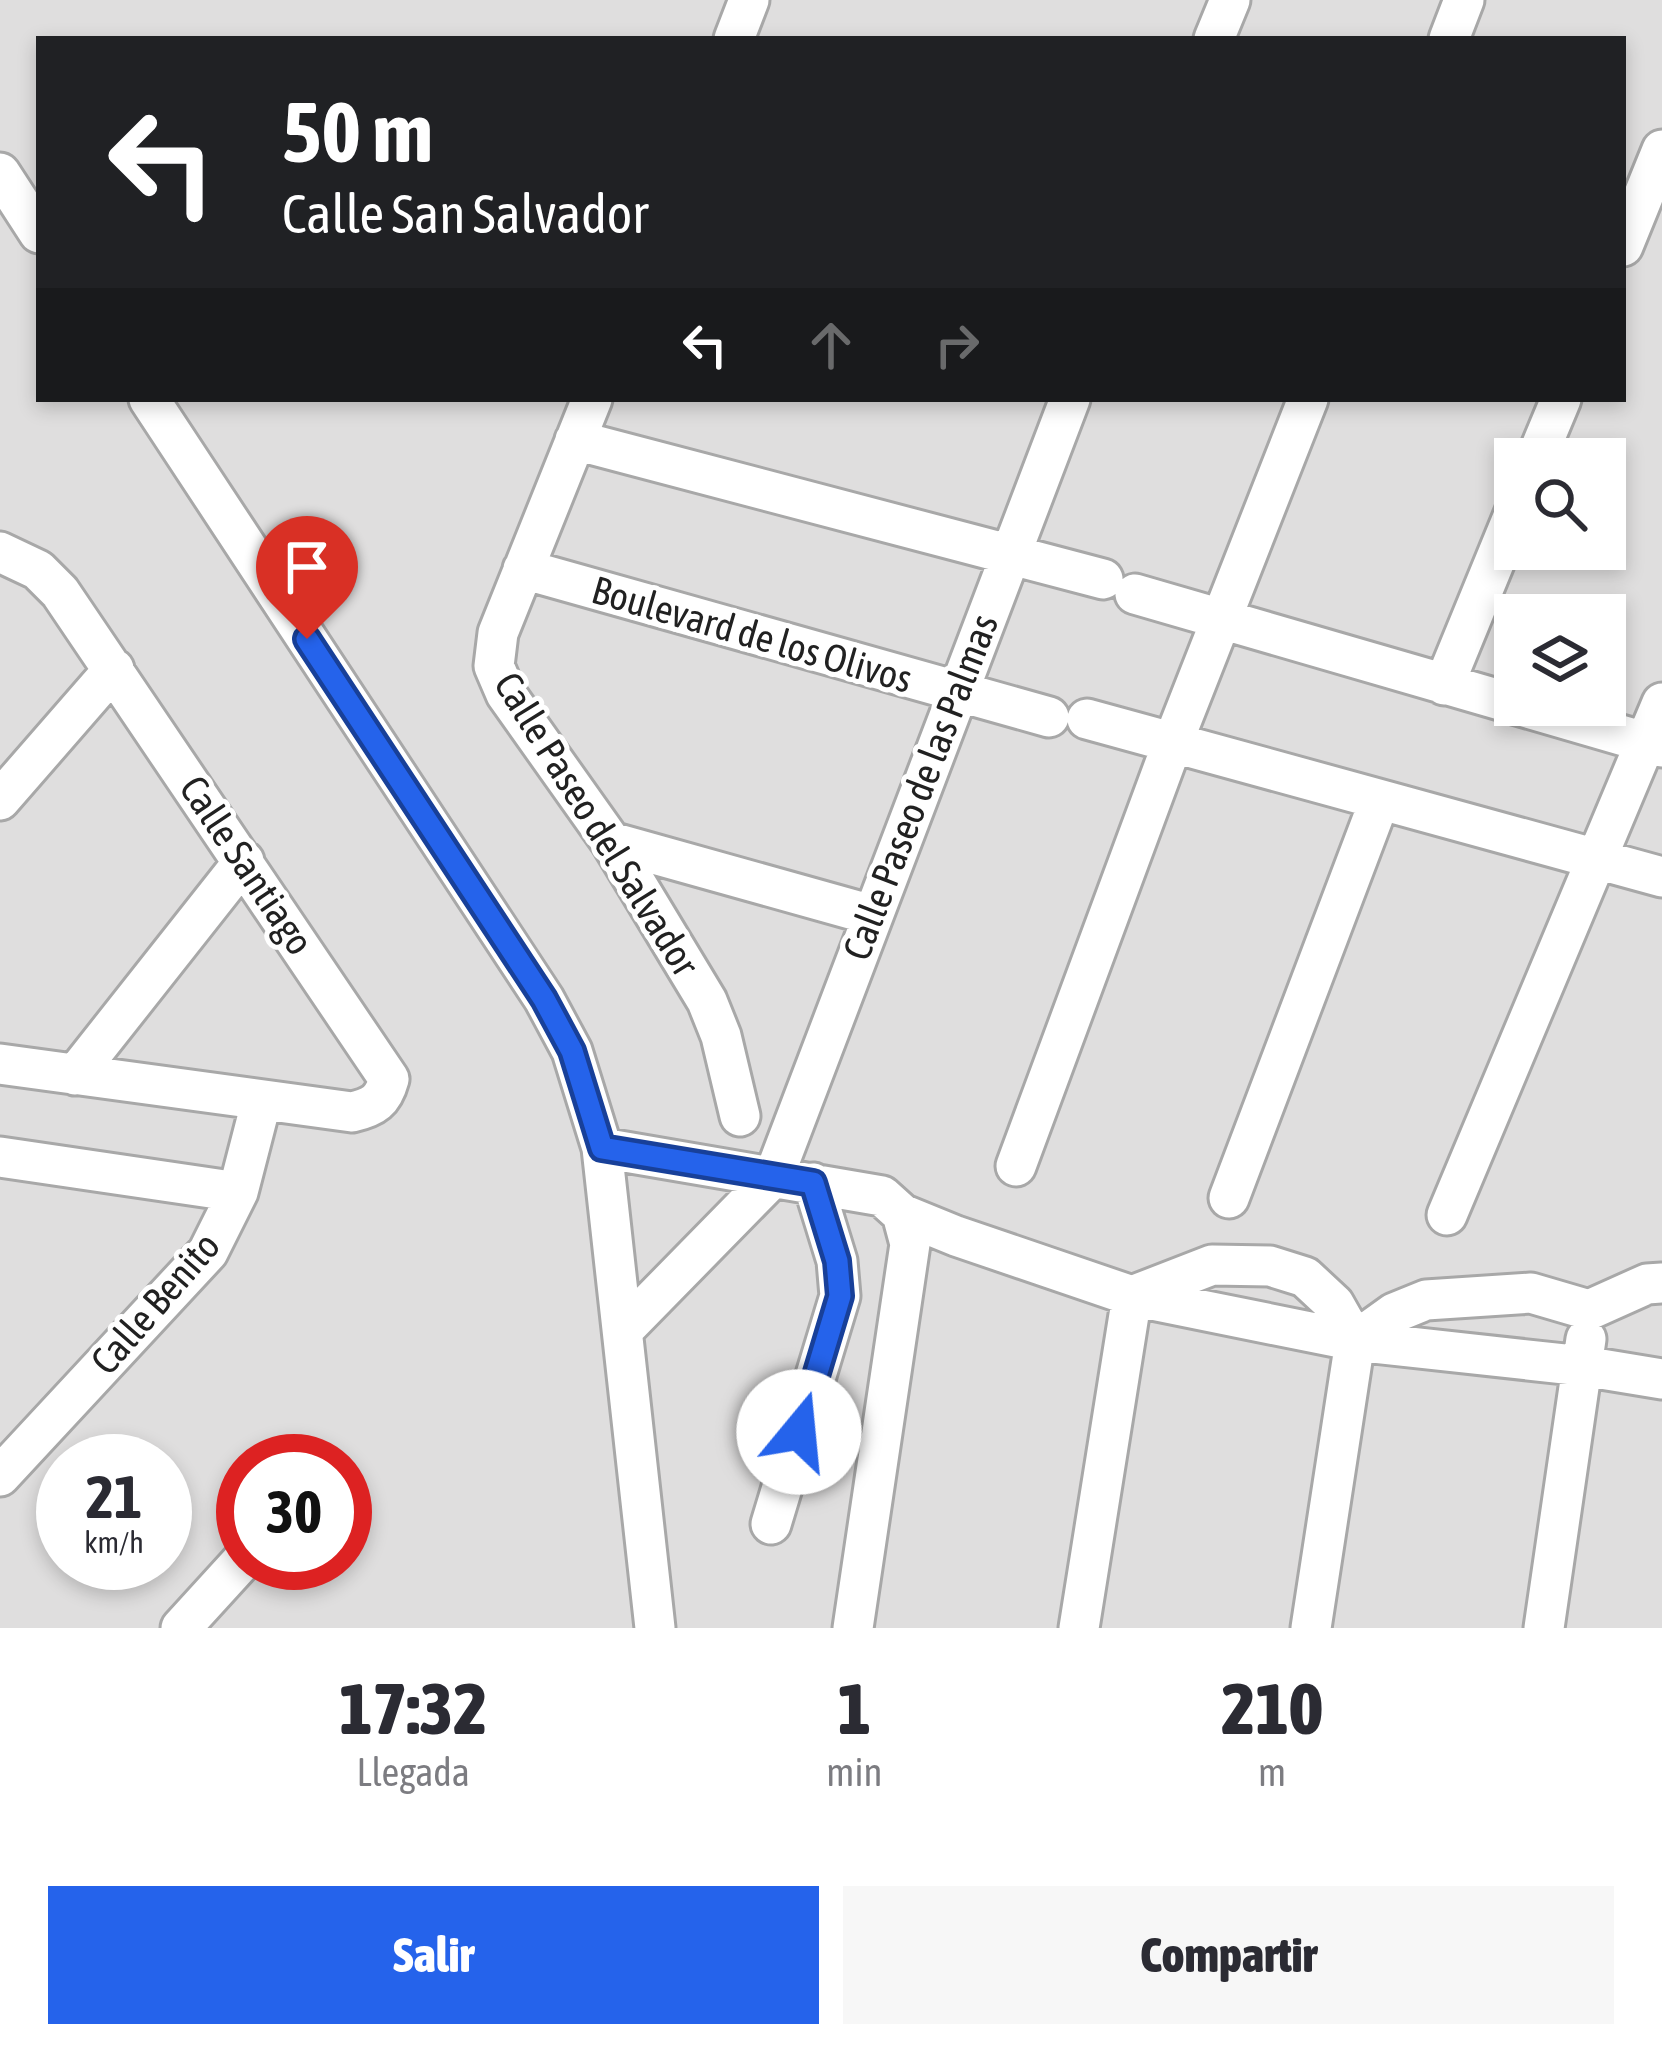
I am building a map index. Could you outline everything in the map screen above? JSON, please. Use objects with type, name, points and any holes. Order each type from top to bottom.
[{"type":"street","points":[[735,36],[749,0]]},
{"type":"street","points":[[1215,36],[1230,0]]},
{"type":"street","points":[[1450,36],[1464,0]]},
{"type":"street","points":[[1626,239],[1662,150]]},
{"type":"street","points":[[0,173],[36,227]]},
{"type":"street","points":[[151,402],[544,999],[572,1051],[602,1148],[655,1628]]},
{"type":"street","name":"Calle Paseo del Salvador","points":[[591,402],[498,633],[494,666],[506,694],[611,842],[707,1001],[721,1036],[740,1116]]},
{"type":"street","name":"Calle Paseo de las Palmas","points":[[774,1176],[1069,402]]},
{"type":"street","points":[[1016,1166],[1173,742],[1307,402]]},
{"type":"street","points":[[1545,438],[1560,402]]},
{"type":"street","points":[[575,440],[1119,586],[1654,745]]},
{"type":"street","name":"Calle Santiago","points":[[0,553],[38,570],[60,592],[389,1078],[385,1095],[373,1107],[352,1112],[261,1102]]},
{"type":"street","points":[[1444,685],[1494,563]]},
{"type":"street","name":"Boulevard de los Olivos","points":[[523,569],[956,691],[1173,742],[1662,877]]},
{"type":"street","points":[[0,800],[114,669]]},
{"type":"street","points":[[1447,1215],[1596,859],[1654,745],[1662,703]]},
{"type":"street","points":[[1229,1198],[1379,802]]},
{"type":"street","points":[[611,842],[872,915]]},
{"type":"street","points":[[75,1075],[244,861]]},
{"type":"street","points":[[0,1064],[261,1102]]},
{"type":"street","name":"Calle Benito","points":[[0,1476],[208,1252],[238,1192],[261,1102]]},
{"type":"street","points":[[602,1148],[882,1196],[902,1214],[956,1237],[1132,1296],[1355,1341],[1662,1379]]},
{"type":"street","points":[[0,1157],[238,1192]]},
{"type":"street","points":[[625,1328],[774,1176]]},
{"type":"street","points":[[771,1524],[840,1296],[837,1261],[813,1183]]},
{"type":"street","points":[[853,1628],[910,1244],[902,1214]]},
{"type":"street","points":[[1132,1296],[1212,1264],[1270,1266],[1305,1277],[1334,1304],[1355,1341],[1311,1628]]},
{"type":"street","points":[[1355,1341],[1394,1313],[1426,1300],[1531,1293],[1589,1310],[1647,1284],[1662,1283]]},
{"type":"street","points":[[1079,1628],[1132,1296]]},
{"type":"street","points":[[1544,1628],[1589,1310]]},
{"type":"street","points":[[181,1628],[216,1590]]},
{"type":"shaded area","points":[[0,0],[1662,0],[1662,1628],[0,1628]]},
{"type":"route","points":[[307,639],[544,999],[572,1051],[602,1148],[813,1183],[837,1261],[840,1296],[799,1432]]}]
